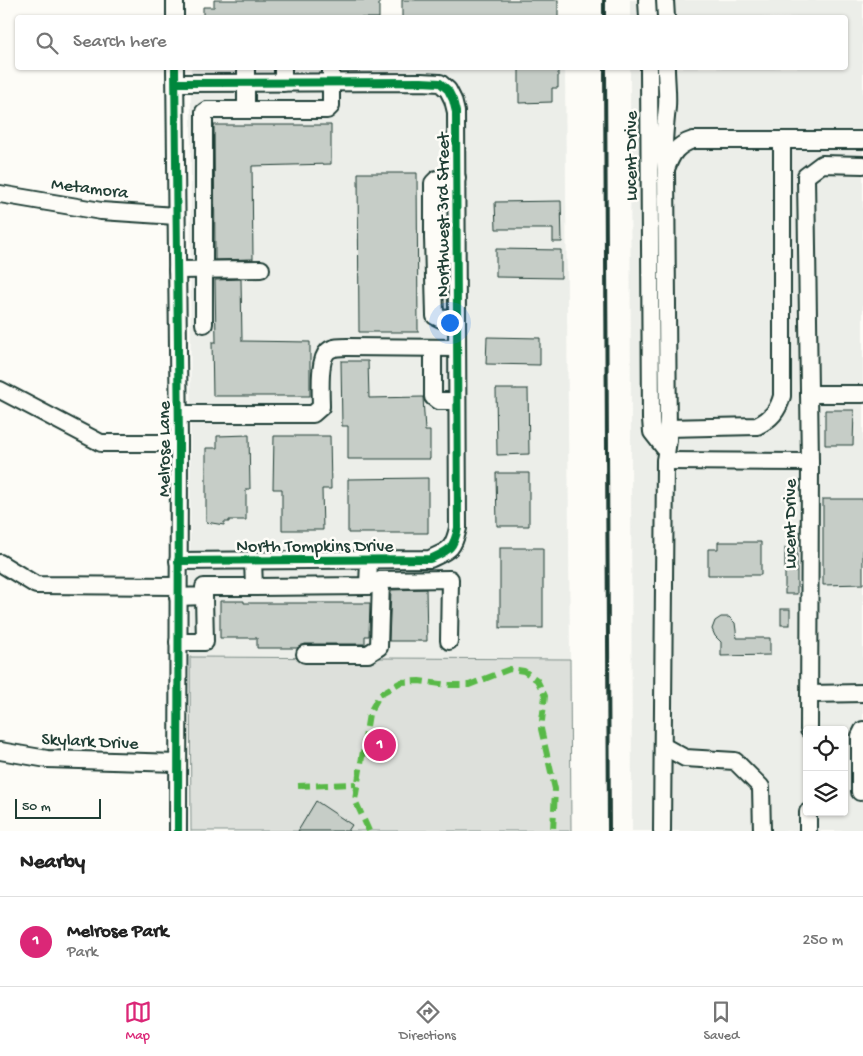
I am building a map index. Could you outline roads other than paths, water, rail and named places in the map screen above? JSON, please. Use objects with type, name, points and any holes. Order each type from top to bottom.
[{"type":"street","points":[[175,0],[175,15]]},
{"type":"street","points":[[648,0],[648,15]]},
{"type":"street","points":[[665,0],[666,15]]},
{"type":"street","name":"Lucent Drive","points":[[650,70],[652,432],[666,455],[810,462],[808,726]]},
{"type":"street","points":[[662,831],[666,455],[668,428],[666,169],[664,157],[664,120],[667,107],[666,70]]},
{"type":"street","points":[[176,75],[246,75],[285,78],[331,75],[411,74],[444,80]]},
{"type":"street","name":"Melrose Lane","points":[[176,75],[178,831]]},
{"type":"street","points":[[246,75],[246,110]]},
{"type":"street","points":[[204,324],[204,112],[207,110],[327,110],[330,106],[331,75]]},
{"type":"street","points":[[285,78],[290,110]]},
{"type":"street","name":"Northwest 3rd Street","points":[[444,80],[454,100],[456,112],[458,528],[455,543],[450,550]]},
{"type":"street","points":[[667,107],[677,132],[693,140]]},
{"type":"street","points":[[666,169],[675,150],[684,143],[693,140],[863,140]]},
{"type":"street","points":[[668,428],[756,426],[767,421],[779,405],[782,386],[782,140]]},
{"type":"street","points":[[810,462],[806,176],[822,164],[863,165]]},
{"type":"street","points":[[456,178],[437,179],[433,183],[433,237],[435,316],[441,319],[457,318]]},
{"type":"street","name":"Metamora","points":[[0,194],[101,211],[176,216]]},
{"type":"street","points":[[433,237],[457,236]]},
{"type":"street","points":[[177,270],[262,269]]},
{"type":"street","points":[[178,414],[313,414],[320,407],[322,361],[326,352],[333,348],[457,348]]},
{"type":"street","points":[[432,348],[433,397],[435,400],[457,401]]},
{"type":"street","points":[[433,381],[457,380]]},
{"type":"street","points":[[0,390],[101,443],[178,443]]},
{"type":"street","points":[[809,394],[863,394]]},
{"type":"street","name":"North Tompkins Drive","points":[[178,561],[430,559],[450,550]]},
{"type":"street","points":[[398,580],[399,559]]},
{"type":"street","points":[[429,580],[430,559]]},
{"type":"street","points":[[253,560],[254,587]]},
{"type":"street","points":[[313,587],[314,560]]},
{"type":"street","points":[[305,654],[368,654],[379,647],[374,583],[369,560]]},
{"type":"street","points":[[0,563],[36,585],[178,592],[204,596]]},
{"type":"street","points":[[178,642],[205,642],[204,587],[313,587],[398,580],[450,579],[449,641]]},
{"type":"street","points":[[809,694],[863,693]]},
{"type":"street","points":[[856,792],[860,736],[863,730]]},
{"type":"street","points":[[663,746],[685,758],[735,761],[761,787],[762,831]]},
{"type":"street","name":"Skylark Drive","points":[[0,751],[47,760],[178,763]]},
{"type":"street","points":[[808,816],[808,831]]},
{"type":"railway","points":[[604,0],[604,15]]},
{"type":"railway","points":[[605,70],[609,831]]},
{"type":"place","name":"Melrose Park","points":[[380,745]]}]
